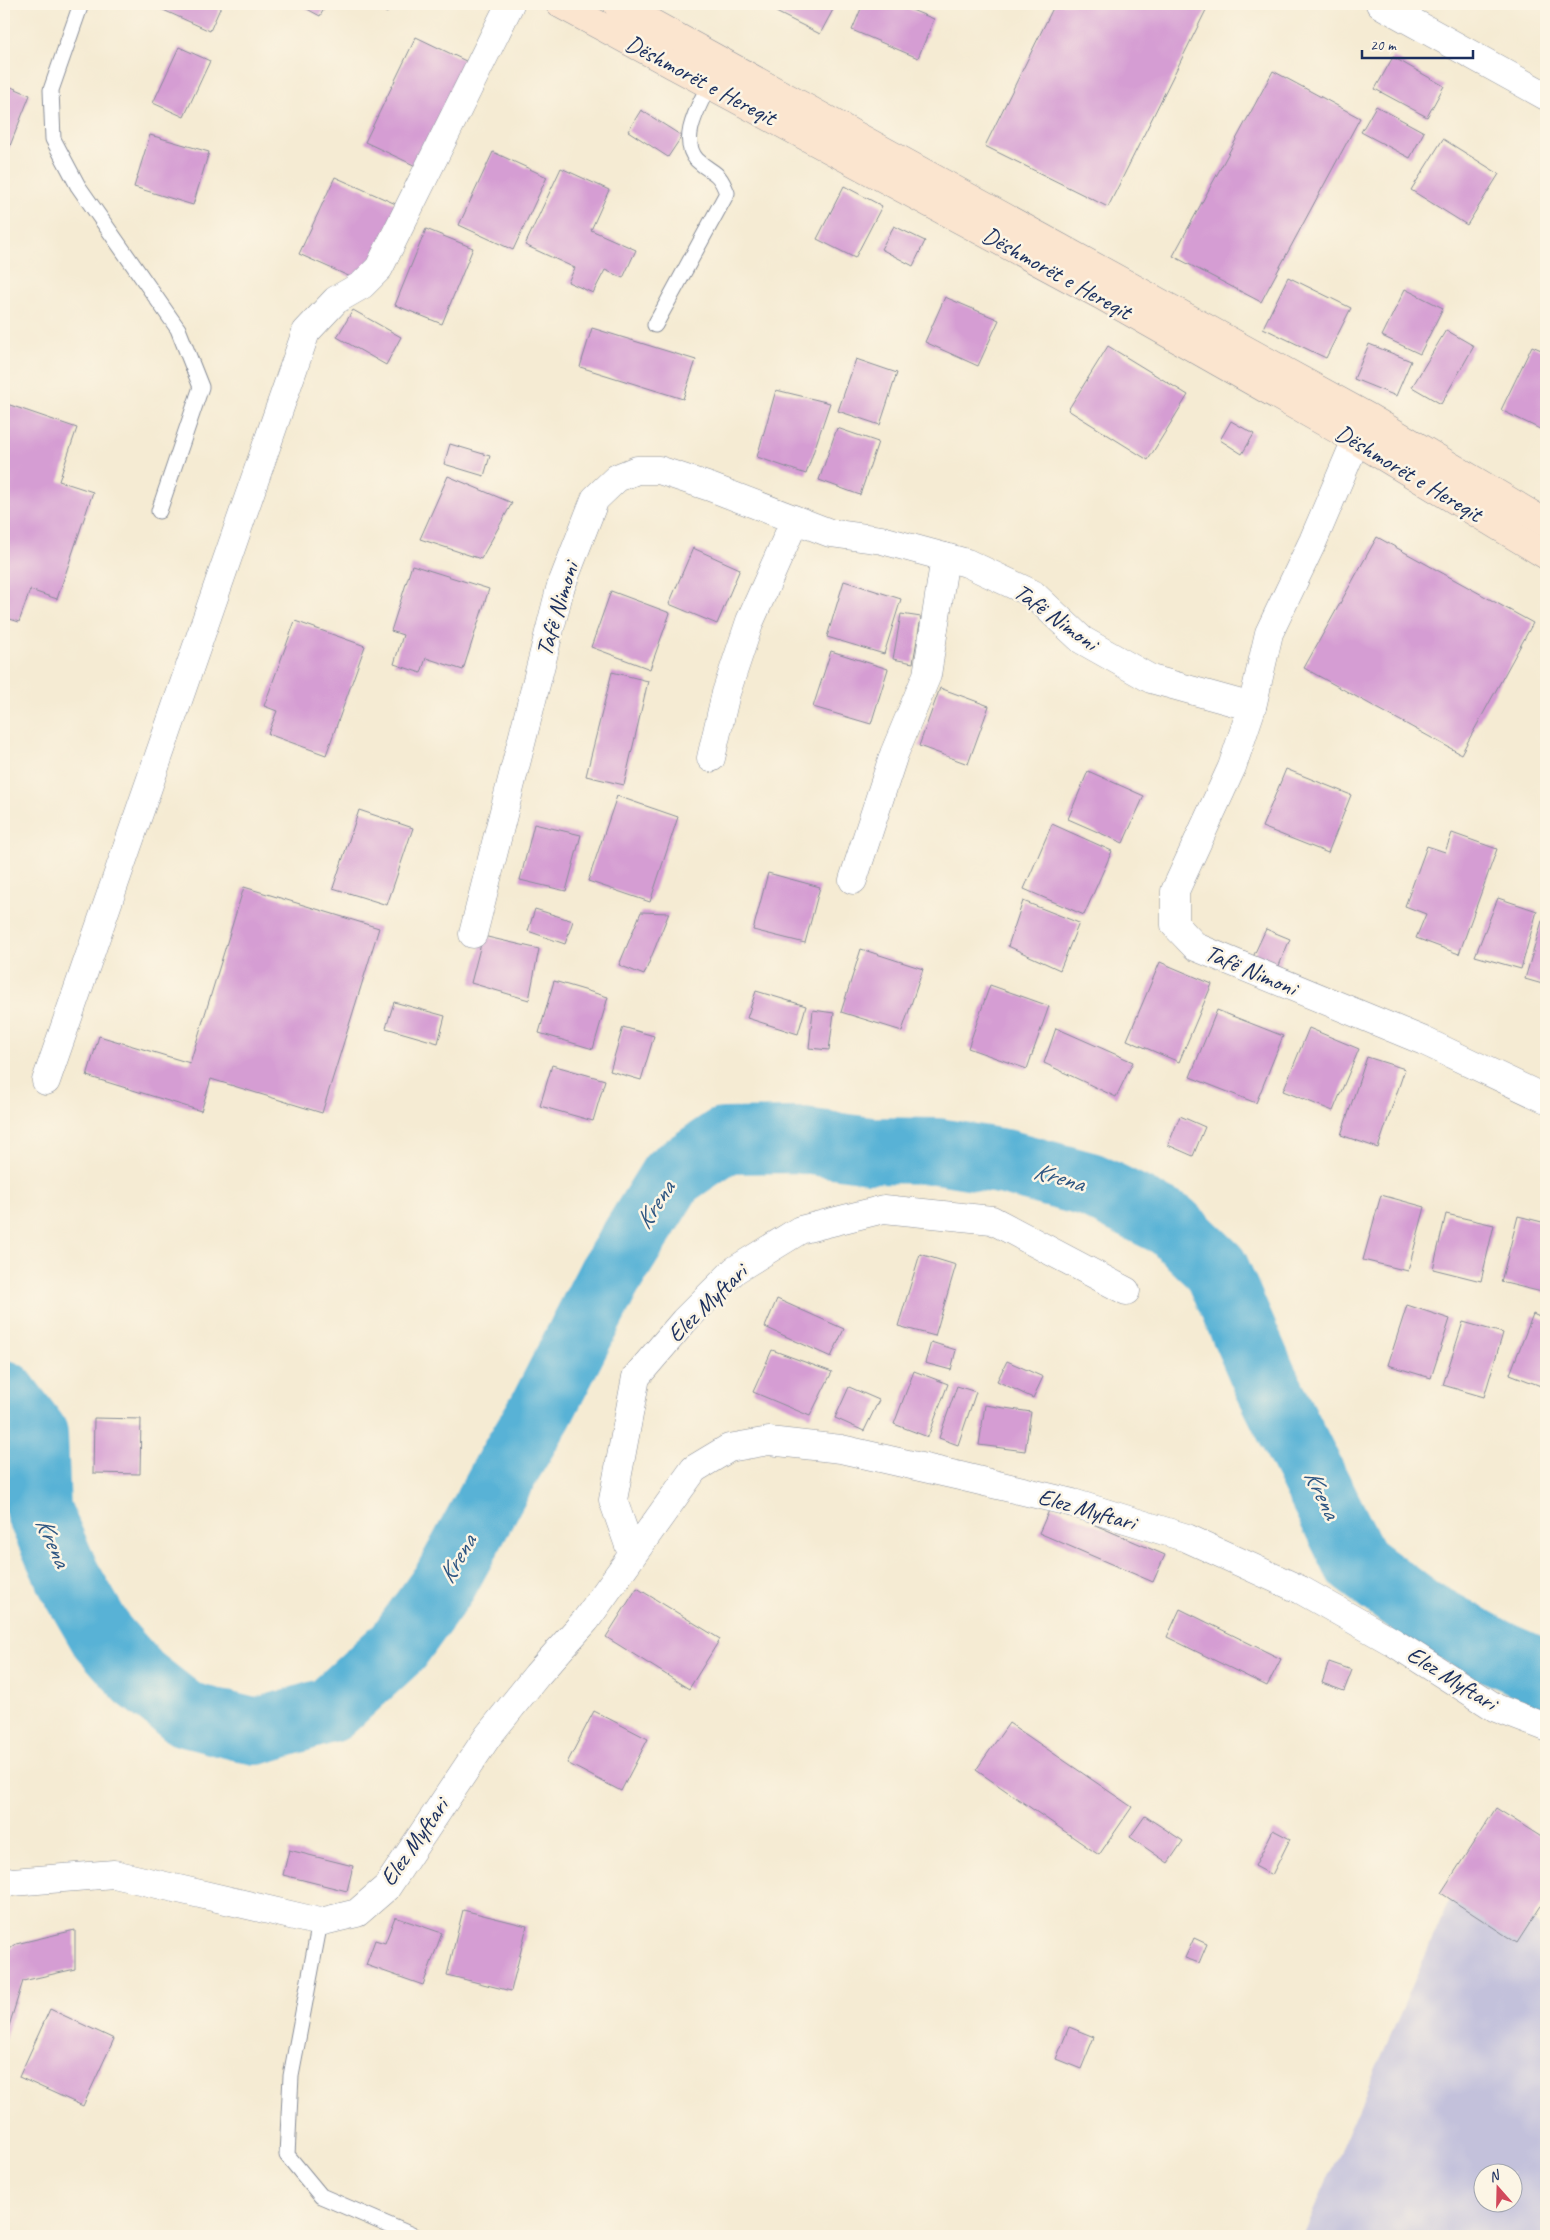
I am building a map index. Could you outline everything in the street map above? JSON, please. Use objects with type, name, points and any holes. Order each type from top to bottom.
[{"type":"main road","name":"Dëshmorët e Hereqit","points":[[560,4],[1093,292],[1356,440],[1546,555]]},
{"type":"main road","points":[[617,4],[1368,417],[1546,523]]},
{"type":"street","points":[[46,1081],[306,332],[336,300],[362,284],[379,268],[510,4]]},
{"type":"street","points":[[1380,4],[1546,96]]},
{"type":"street","name":"Tafë Nimoni","points":[[1356,440],[1313,541],[1269,633],[1252,707],[1232,767],[1175,891],[1175,925],[1196,947],[1424,1041],[1546,1099]]},
{"type":"street","name":"Tafë Nimoni","points":[[473,934],[560,589],[595,499],[616,478],[637,470],[659,470],[830,533],[882,540],[967,563],[1033,594],[1082,640],[1151,679],[1252,707]]},
{"type":"street","points":[[711,758],[726,693],[750,621],[795,520]]},
{"type":"street","points":[[853,880],[894,754],[927,675],[945,557]]},
{"type":"street","name":"Elez Myftari","points":[[632,1554],[612,1500],[636,1377],[684,1321],[735,1270],[800,1230],[884,1209],[992,1220],[1126,1291]]},
{"type":"street","name":"Elez Myftari","points":[[4,1880],[12,1882],[114,1874],[320,1922],[357,1913],[387,1887],[488,1736],[537,1675],[586,1620],[694,1469],[729,1448],[769,1441],[841,1449],[1073,1503],[1187,1538],[1301,1590],[1393,1642],[1496,1708],[1546,1727]]},
{"type":"lane","points":[[81,4],[51,90],[54,139],[78,186],[178,329],[201,387],[160,510]]},
{"type":"lane","points":[[655,325],[727,193],[722,178],[696,159],[689,142],[692,124],[709,84]]},
{"type":"lane","points":[[320,1922],[291,2076],[287,2155],[321,2196],[414,2236]]},
{"type":"shaded area","points":[[1464,1867],[1546,1931],[1546,2236],[1303,2236]]},
{"type":"building","points":[[150,4],[222,4],[210,31]]},
{"type":"building","points":[[298,4],[327,4],[320,16]]},
{"type":"building","points":[[371,4],[392,4],[387,13]]},
{"type":"building","points":[[781,4],[836,4],[820,34],[776,12]]},
{"type":"building","points":[[863,4],[897,4],[934,19],[918,58],[852,30]]},
{"type":"building","points":[[1055,4],[1209,4],[1108,207],[985,146]]},
{"type":"building","points":[[416,37],[470,63],[420,168],[365,142]]},
{"type":"building","points":[[179,47],[210,61],[184,117],[153,103]]},
{"type":"building","points":[[1393,57],[1444,86],[1427,117],[1375,89]]},
{"type":"building","points":[[1273,71],[1360,118],[1261,302],[1173,256]]},
{"type":"building","points":[[4,84],[30,95],[4,161]]},
{"type":"building","points":[[1376,106],[1424,132],[1410,158],[1361,132]]},
{"type":"building","points":[[641,110],[682,136],[668,157],[628,131]]},
{"type":"building","points":[[150,135],[209,152],[193,205],[134,187]]},
{"type":"building","points":[[1443,139],[1499,174],[1467,225],[1411,190]]},
{"type":"building","points":[[493,152],[547,177],[513,250],[459,225]]},
{"type":"building","points":[[561,168],[609,190],[591,230],[636,250],[623,278],[605,270],[593,293],[568,282],[575,268],[525,245]]},
{"type":"building","points":[[335,177],[398,205],[362,282],[299,254]]},
{"type":"building","points":[[844,186],[882,206],[855,258],[817,239]]},
{"type":"building","points":[[894,226],[925,241],[913,266],[881,249]]},
{"type":"building","points":[[426,229],[473,248],[442,324],[395,305]]},
{"type":"building","points":[[1288,277],[1351,308],[1326,358],[1263,328]]},
{"type":"building","points":[[1405,289],[1443,308],[1420,354],[1382,336]]},
{"type":"building","points":[[945,297],[999,320],[978,366],[925,342]]},
{"type":"building","points":[[353,310],[401,337],[386,365],[337,337]]},
{"type":"building","points":[[592,328],[696,360],[683,399],[580,367]]},
{"type":"building","points":[[1446,330],[1474,346],[1441,404],[1412,387]]},
{"type":"building","points":[[1369,344],[1411,361],[1396,396],[1354,379]]},
{"type":"building","points":[[1108,346],[1188,395],[1148,460],[1068,410]]},
{"type":"building","points":[[1532,346],[1546,352],[1546,432],[1501,410]]},
{"type":"building","points":[[856,359],[897,373],[880,425],[838,411]]},
{"type":"building","points":[[776,390],[830,403],[806,474],[757,457]]},
{"type":"building","points":[[4,403],[77,428],[59,481],[93,492],[57,599],[30,590],[19,622],[4,617]]},
{"type":"building","points":[[1231,421],[1254,434],[1242,454],[1220,440]]},
{"type":"building","points":[[837,428],[878,442],[860,495],[819,480]]},
{"type":"building","points":[[450,444],[490,456],[484,476],[444,464]]},
{"type":"building","points":[[448,476],[512,503],[481,559],[420,539]]},
{"type":"building","points":[[1377,537],[1533,623],[1461,754],[1304,668]]},
{"type":"building","points":[[693,548],[740,569],[717,624],[669,604]]},
{"type":"building","points":[[412,565],[489,589],[463,670],[426,658],[421,673],[394,664],[403,635],[391,631]]},
{"type":"building","points":[[844,581],[901,599],[884,654],[827,637]]},
{"type":"building","points":[[611,591],[670,613],[650,669],[591,647]]},
{"type":"building","points":[[901,614],[921,617],[913,663],[893,659]]},
{"type":"building","points":[[295,621],[365,646],[326,755],[268,734],[277,711],[264,706]]},
{"type":"building","points":[[831,651],[888,669],[871,724],[813,707]]},
{"type":"building","points":[[612,672],[648,681],[624,785],[586,776]]},
{"type":"building","points":[[940,688],[989,706],[968,764],[919,746]]},
{"type":"building","points":[[1286,769],[1351,795],[1328,853],[1262,827]]},
{"type":"building","points":[[1088,771],[1144,796],[1123,843],[1068,819]]},
{"type":"building","points":[[617,796],[678,817],[650,902],[588,881]]},
{"type":"building","points":[[359,810],[413,828],[387,905],[333,888]]},
{"type":"building","points":[[534,824],[581,835],[566,891],[520,880]]},
{"type":"building","points":[[1052,824],[1112,851],[1084,915],[1024,889]]},
{"type":"building","points":[[1452,833],[1497,849],[1459,954],[1416,938],[1426,914],[1405,906],[1427,846],[1445,852]]},
{"type":"building","points":[[768,873],[820,887],[805,943],[753,930]]},
{"type":"building","points":[[244,887],[379,928],[322,1113],[211,1079],[201,1111],[87,1076],[99,1036],[190,1063]]},
{"type":"building","points":[[1498,898],[1537,911],[1521,969],[1475,956]]},
{"type":"building","points":[[1023,901],[1079,923],[1060,970],[1008,946]]},
{"type":"building","points":[[535,909],[573,921],[565,944],[528,931]]},
{"type":"building","points":[[641,912],[669,913],[644,975],[619,965]]},
{"type":"building","points":[[1542,921],[1546,922],[1546,985],[1525,979]]},
{"type":"building","points":[[1266,929],[1290,939],[1278,968],[1253,957]]},
{"type":"building","points":[[483,936],[539,949],[529,1000],[471,983]]},
{"type":"building","points":[[861,949],[923,969],[902,1031],[841,1012]]},
{"type":"building","points":[[1160,962],[1212,984],[1179,1062],[1127,1040]]},
{"type":"building","points":[[554,981],[608,997],[593,1049],[539,1033]]},
{"type":"building","points":[[990,985],[1049,1006],[1027,1069],[968,1048]]},
{"type":"building","points":[[756,991],[806,1006],[798,1034],[747,1018]]},
{"type":"building","points":[[394,1002],[445,1016],[438,1043],[386,1028]]},
{"type":"building","points":[[813,1010],[834,1013],[829,1050],[809,1048]]},
{"type":"building","points":[[1217,1010],[1283,1036],[1256,1103],[1190,1077]]},
{"type":"building","points":[[623,1027],[654,1036],[641,1080],[610,1071]]},
{"type":"building","points":[[1056,1028],[1133,1062],[1116,1097],[1044,1063]]},
{"type":"building","points":[[1309,1028],[1359,1049],[1333,1111],[1283,1091]]},
{"type":"building","points":[[1367,1057],[1405,1069],[1378,1148],[1341,1135]]},
{"type":"building","points":[[552,1065],[605,1080],[593,1121],[540,1106]]},
{"type":"building","points":[[1180,1116],[1205,1127],[1193,1156],[1168,1145]]},
{"type":"building","points":[[1381,1195],[1425,1207],[1408,1271],[1363,1260]]},
{"type":"building","points":[[1446,1214],[1494,1225],[1481,1281],[1433,1269]]},
{"type":"building","points":[[1518,1216],[1546,1223],[1546,1293],[1501,1282]]},
{"type":"building","points":[[920,1254],[956,1265],[935,1336],[898,1326]]},
{"type":"building","points":[[777,1299],[844,1329],[831,1357],[765,1327]]},
{"type":"building","points":[[1407,1305],[1450,1319],[1431,1378],[1388,1365]]},
{"type":"building","points":[[1533,1314],[1546,1320],[1546,1388],[1510,1374]]},
{"type":"building","points":[[1463,1322],[1503,1333],[1484,1397],[1443,1385]]},
{"type":"building","points":[[931,1342],[956,1350],[951,1370],[925,1363]]},
{"type":"building","points":[[772,1350],[832,1372],[810,1416],[753,1392]]},
{"type":"building","points":[[1007,1361],[1043,1377],[1033,1398],[997,1381]]},
{"type":"building","points":[[914,1371],[948,1384],[928,1437],[894,1424]]},
{"type":"building","points":[[957,1386],[976,1392],[958,1445],[939,1438]]},
{"type":"building","points":[[849,1387],[879,1400],[864,1431],[835,1418]]},
{"type":"building","points":[[985,1405],[1031,1412],[1025,1451],[979,1445]]},
{"type":"building","points":[[94,1418],[141,1419],[140,1474],[93,1473]]},
{"type":"building","points":[[1051,1506],[1165,1555],[1153,1582],[1039,1533]]},
{"type":"building","points":[[637,1588],[720,1639],[689,1689],[606,1637]]},
{"type":"building","points":[[1180,1609],[1281,1659],[1267,1686],[1167,1637]]},
{"type":"building","points":[[1329,1662],[1352,1670],[1344,1691],[1322,1683]]},
{"type":"building","points":[[594,1711],[648,1739],[621,1791],[567,1763]]},
{"type":"building","points":[[1009,1723],[1132,1807],[1099,1855],[976,1770]]},
{"type":"building","points":[[1496,1808],[1546,1840],[1546,1898],[1517,1943],[1441,1893]]},
{"type":"building","points":[[1145,1816],[1183,1841],[1168,1863],[1130,1837]]},
{"type":"building","points":[[1273,1830],[1290,1839],[1272,1875],[1255,1866]]},
{"type":"building","points":[[289,1850],[353,1866],[347,1891],[283,1875]]},
{"type":"building","points":[[463,1910],[527,1926],[511,1991],[447,1975]]},
{"type":"building","points":[[395,1917],[442,1933],[423,1985],[366,1965],[375,1940],[385,1943]]},
{"type":"building","points":[[75,1930],[75,1969],[23,1981],[4,2042],[4,1954],[16,1944]]},
{"type":"building","points":[[1194,1938],[1207,1944],[1199,1963],[1185,1958]]},
{"type":"building","points":[[50,2009],[114,2039],[83,2106],[19,2077]]},
{"type":"building","points":[[1069,2027],[1094,2037],[1081,2069],[1056,2059]]},
{"type":"waterway","name":"Krena","points":[[4,1393],[35,1434],[38,1510],[68,1577],[102,1636],[139,1678],[185,1714],[256,1732],[330,1710],[398,1647],[445,1582],[508,1466],[541,1411],[610,1276],[672,1176],[723,1141],[796,1140],[870,1150],[938,1151],[1005,1162],[1090,1185],[1171,1225],[1216,1268],[1264,1378],[1356,1563],[1419,1610],[1496,1652],[1546,1674]]}]
